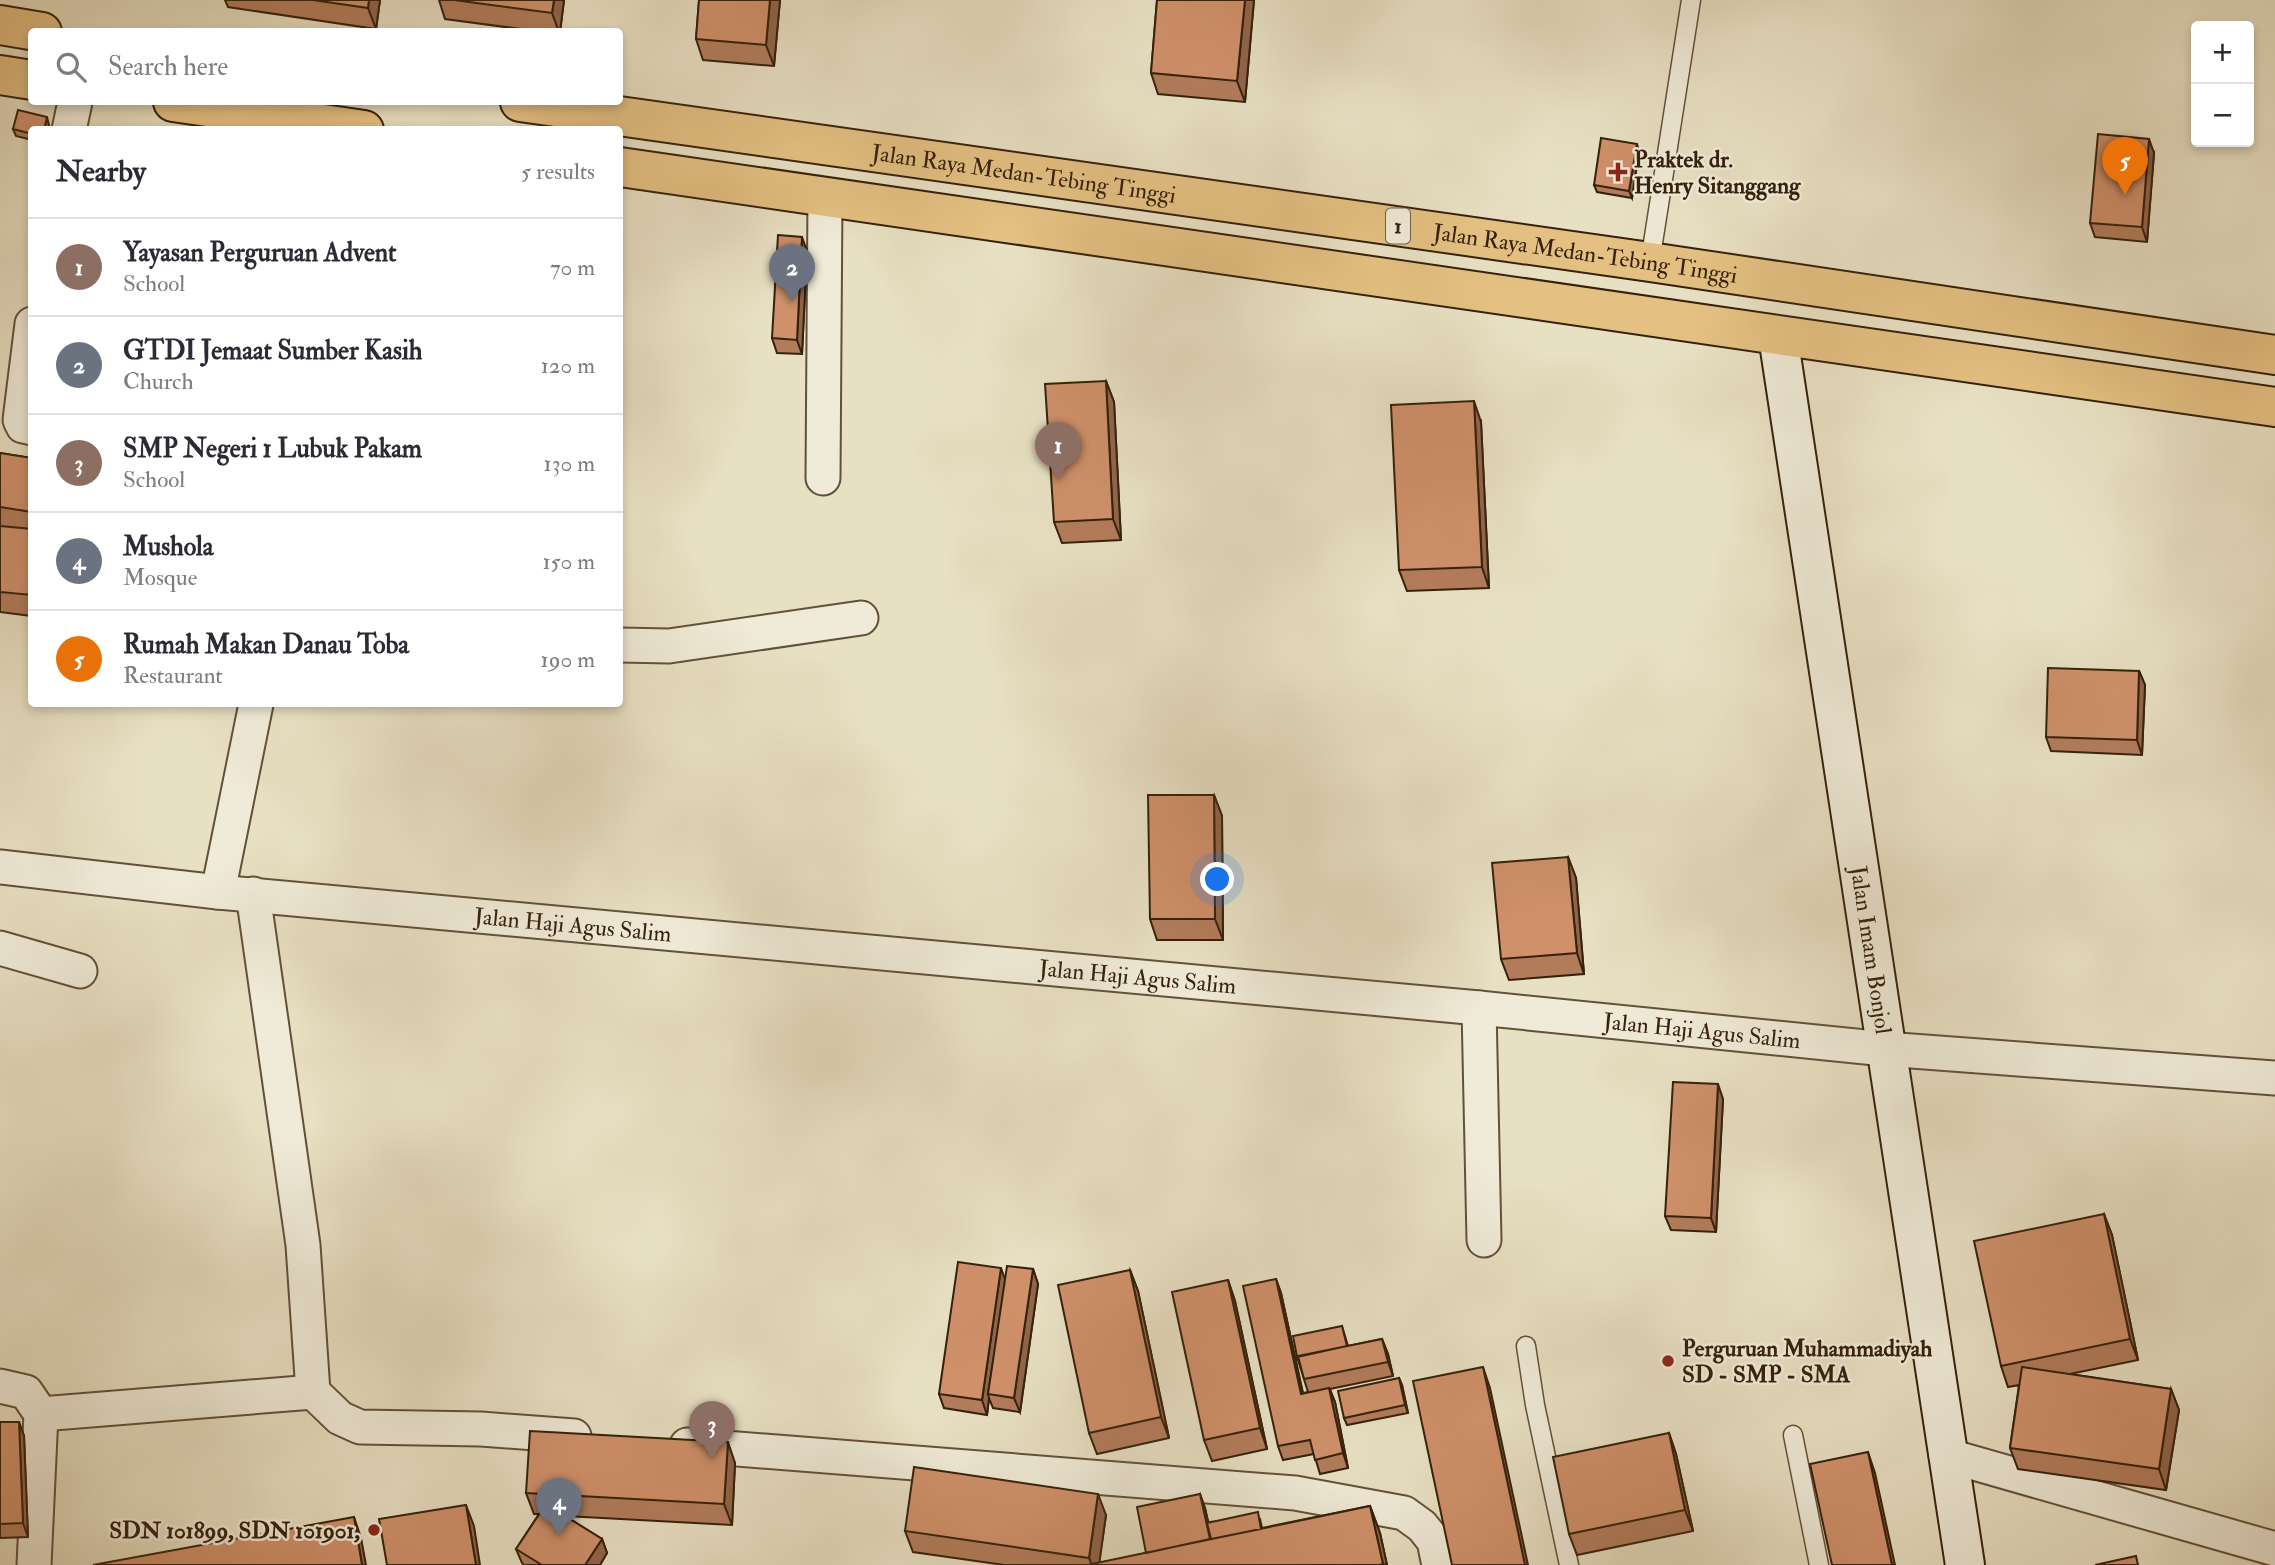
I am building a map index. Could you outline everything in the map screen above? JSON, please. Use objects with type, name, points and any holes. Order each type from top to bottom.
[{"type":"highway","points":[[0,25],[28,30]]},
{"type":"highway","points":[[0,75],[28,79]]},
{"type":"highway","points":[[193,105],[337,126]]},
{"type":"highway","name":"Jalan Raya Medan-Tebing Tinggi","points":[[541,105],[1650,262],[2275,355]]},
{"type":"highway","points":[[623,167],[1778,336],[2275,405]]},
{"type":"highway","points":[[1494,295],[1499,241]]},
{"type":"street","points":[[70,126],[74,105]]},
{"type":"street","points":[[823,478],[825,197]]},
{"type":"street","name":"Jalan Imam Bonjol","points":[[1778,336],[1946,1455],[1965,1565]]},
{"type":"street","points":[[28,356],[20,420],[23,426],[28,427]]},
{"type":"street","points":[[623,646],[669,646],[861,618]]},
{"type":"street","points":[[218,892],[255,707]]},
{"type":"street","name":"Jalan Haji Agus Salim","points":[[0,867],[218,892],[1479,1008],[1885,1049],[2275,1078]]},
{"type":"street","points":[[253,894],[303,1245],[313,1392],[340,1418],[360,1427],[481,1429],[606,1439]]},
{"type":"street","points":[[0,948],[80,971]]},
{"type":"street","points":[[1479,1008],[1483,1240]]},
{"type":"street","points":[[0,1386],[26,1392],[41,1414],[34,1565]]},
{"type":"street","points":[[41,1414],[313,1392]]},
{"type":"street","points":[[661,1443],[1295,1493],[1404,1513],[1423,1526],[1434,1541],[1439,1565]]},
{"type":"street","points":[[1946,1455],[2275,1549]]},
{"type":"lane","points":[[1650,262],[1691,0]]},
{"type":"lane","points":[[1526,1346],[1535,1405],[1569,1565]]},
{"type":"lane","points":[[1793,1435],[1819,1565]]},
{"type":"building","points":[[313,0],[369,0],[368,8]]},
{"type":"building","points":[[454,0],[554,0],[552,13]]},
{"type":"building","points":[[699,0],[770,0],[766,45],[696,39]]},
{"type":"building","points":[[1157,0],[1245,0],[1237,81],[1151,73]]},
{"type":"building","points":[[18,110],[47,117],[45,126],[28,126],[28,133],[13,129]]},
{"type":"building","points":[[2098,134],[2149,139],[2142,227],[2090,223]]},
{"type":"building","name":"Praktek dr. Henry Sitanggang","points":[[1601,138],[1637,144],[1629,191],[1594,185]]},
{"type":"building","points":[[778,235],[802,237],[797,340],[772,338]]},
{"type":"building","points":[[1106,381],[1113,519],[1054,522],[1045,384]]},
{"type":"building","points":[[1474,401],[1482,567],[1399,570],[1391,405]]},
{"type":"building","points":[[0,453],[28,457],[28,511],[0,507]]},
{"type":"building","points":[[0,526],[28,529],[28,595],[0,592]]},
{"type":"building","points":[[2048,668],[2139,671],[2137,740],[2046,737]]},
{"type":"building","points":[[1148,795],[1214,795],[1215,919],[1150,919]]},
{"type":"building","points":[[1568,857],[1577,953],[1501,959],[1492,863]]},
{"type":"building","points":[[1673,1082],[1718,1084],[1711,1218],[1665,1216]]},
{"type":"building","points":[[2104,1214],[2130,1339],[2001,1366],[1974,1241]]},
{"type":"building","points":[[958,1262],[1001,1268],[982,1400],[939,1394]]},
{"type":"building","points":[[1007,1266],[1033,1269],[1014,1398],[988,1394]]},
{"type":"building","points":[[1130,1270],[1161,1417],[1089,1433],[1058,1285]]},
{"type":"building","points":[[1276,1279],[1301,1394],[1329,1388],[1343,1453],[1315,1460],[1310,1440],[1278,1446],[1243,1286]]},
{"type":"building","points":[[1228,1280],[1260,1428],[1204,1440],[1172,1292]]},
{"type":"building","points":[[1342,1326],[1347,1346],[1297,1357],[1293,1336]]},
{"type":"building","points":[[1382,1339],[1388,1362],[1304,1379],[1298,1356]]},
{"type":"building","points":[[1483,1367],[1525,1565],[1452,1565],[1413,1381]]},
{"type":"building","points":[[2022,1367],[2171,1389],[2159,1469],[2010,1448]]},
{"type":"building","points":[[1399,1378],[1405,1405],[1344,1418],[1338,1391]]},
{"type":"building","points":[[0,1422],[19,1422],[23,1523],[0,1524]]},
{"type":"building","points":[[530,1431],[728,1442],[724,1504],[526,1493]]},
{"type":"building","points":[[1669,1433],[1685,1510],[1569,1534],[1553,1457]]},
{"type":"building","points":[[1868,1452],[1892,1565],[1832,1565],[1810,1464]]},
{"type":"building","points":[[914,1467],[1098,1494],[1089,1558],[905,1531]]},
{"type":"building","points":[[1200,1494],[1210,1539],[1146,1553],[1137,1507]]},
{"type":"building","points":[[546,1504],[602,1539],[585,1565],[542,1565],[516,1549]]},
{"type":"building","points":[[466,1505],[476,1565],[387,1565],[379,1519]]},
{"type":"building","points":[[1370,1506],[1383,1564],[1379,1565],[1087,1565]]},
{"type":"building","points":[[1258,1512],[1261,1529],[1211,1539],[1207,1523]]},
{"type":"building","points":[[354,1517],[362,1565],[93,1565]]},
{"type":"building","points":[[2136,1556],[2138,1565],[2095,1565]]},
{"type":"place","name":"Praktek dr. Henry Sitanggang","points":[[1618,172]]},
{"type":"place","name":"Rumah Makan Danau Toba","points":[[2125,195]]},
{"type":"place","name":"GTDI Jemaat Sumber Kasih","points":[[792,302]]},
{"type":"place","name":"Yayasan Perguruan Advent","points":[[1058,480]]},
{"type":"place","name":"Perguruan Muhammadiyah SD - SMP - SMA","points":[[1668,1361]]},
{"type":"place","name":"SMP Negeri 1 Lubuk Pakam","points":[[712,1459]]},
{"type":"place","name":"SDN 101899, SDN 101901,","points":[[374,1530]]},
{"type":"place","name":"Mushola","points":[[559,1536]]}]
